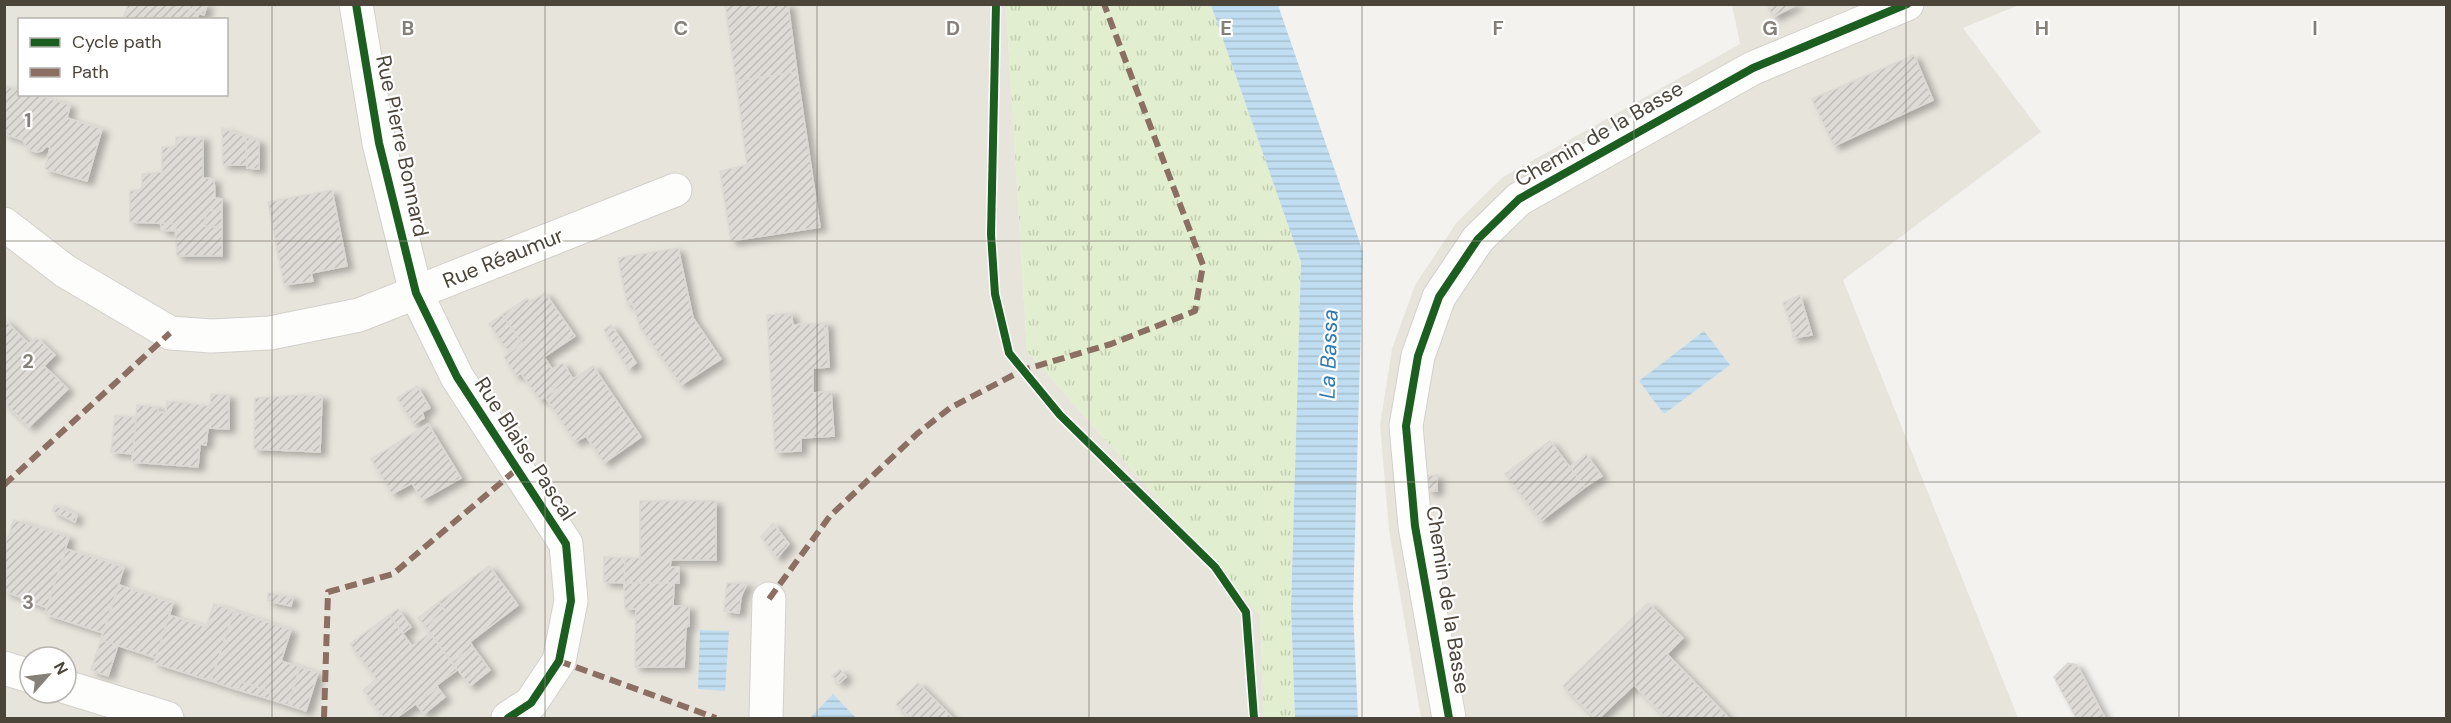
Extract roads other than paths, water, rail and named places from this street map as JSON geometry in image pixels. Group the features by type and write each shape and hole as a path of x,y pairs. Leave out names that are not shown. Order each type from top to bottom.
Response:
{"street":[{"name":"Rue Pierre Bonnard","path":"356,4 379,143 416,293"},
{"name":"Chemin de la Basse","path":"1449,718 1415,526 1407,426 1418,356 1438,297 1478,239 1519,199 1752,68 1907,4"},
{"name":"Rue Réaumur","path":"4,224 65,271 170,333 211,336 270,333 359,315 675,190"},
{"name":"Rue Blaise Pascal","path":"416,293 457,377 566,544 571,601 559,661 531,702 507,718"},
{"path":"766,718 769,599"},
{"path":"78,691 166,718"}],"water":[{"name":"La Bassa","path":"1211,5 1278,5 1363,252 1353,608 1358,718 1295,718 1291,608 1301,262"},
{"path":"1704,331 1730,365 1664,414 1639,381"},
{"path":"700,630 729,631 725,691 698,689"},
{"path":"833,694 856,718 810,718"}]}
